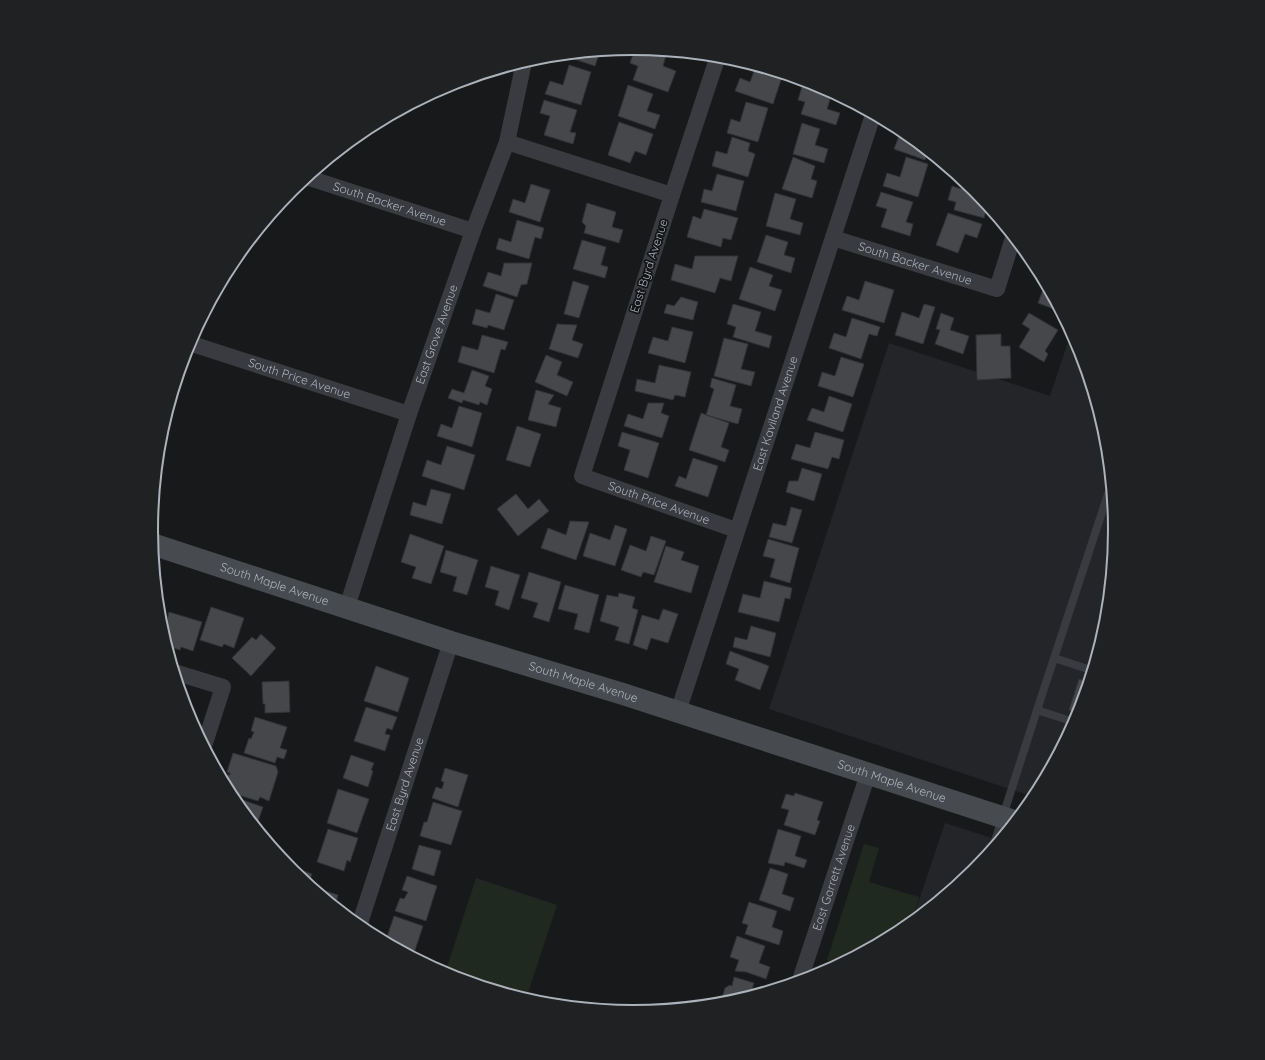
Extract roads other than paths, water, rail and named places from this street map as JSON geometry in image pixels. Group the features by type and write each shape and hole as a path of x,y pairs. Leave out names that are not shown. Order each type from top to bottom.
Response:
{"main road":[{"name":"South Maple Avenue","path":"159,546 451,642 678,712 1008,819"}],"street":[{"name":"East Byrd Avenue","path":"582,476 716,63"},
{"name":"East Grove Avenue","path":"347,607 409,414 472,231 506,142 523,68"},
{"name":"East Kaviland Avenue","path":"678,712 736,530 871,120"},
{"path":"506,142 672,195"},
{"name":"South Backer Avenue","path":"313,179 472,231"},
{"name":"South Backer Avenue","path":"833,238 997,288 1011,244"},
{"name":"South Price Avenue","path":"195,345 409,414"},
{"name":"South Price Avenue","path":"582,476 736,530"},
{"name":"East Byrd Avenue","path":"361,920 451,642"},
{"path":"180,674 223,687 206,740"},
{"name":"East Garrett Avenue","path":"802,973 868,774"}],"lane":[{"path":"1008,819 1037,710 1106,500"},
{"path":"1054,658 1086,668"},
{"path":"1037,710 1068,720"}]}
